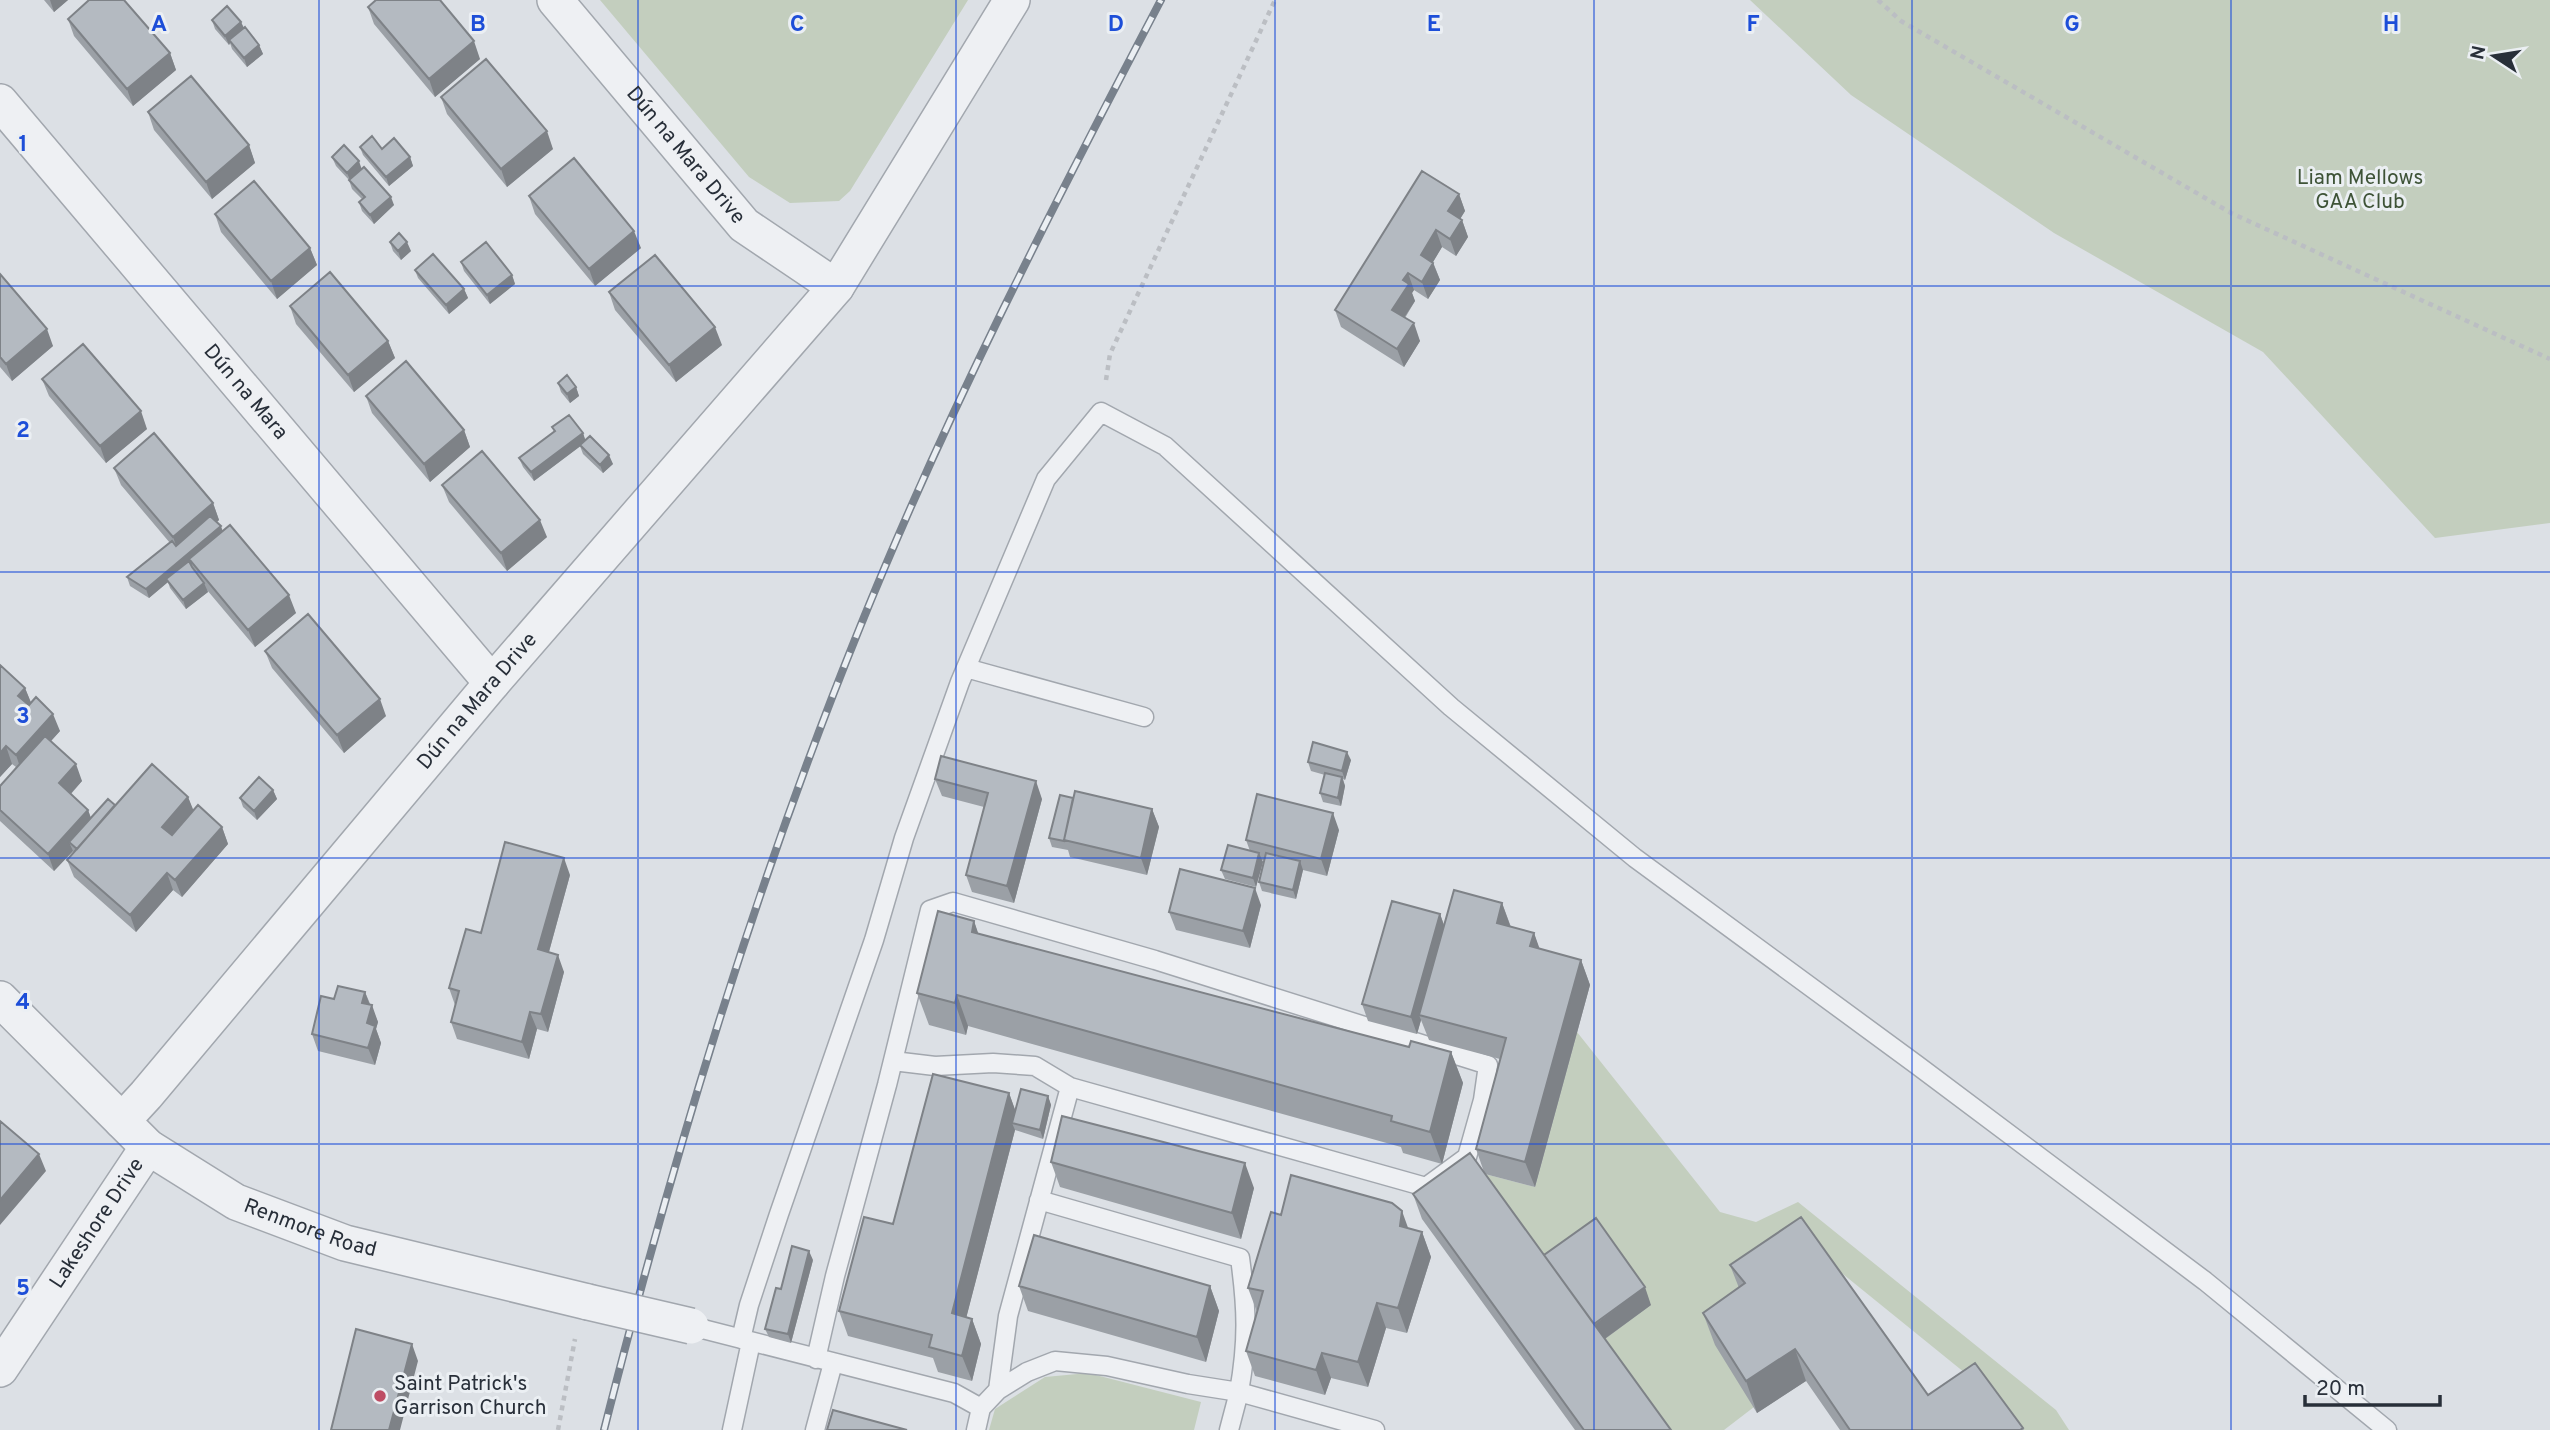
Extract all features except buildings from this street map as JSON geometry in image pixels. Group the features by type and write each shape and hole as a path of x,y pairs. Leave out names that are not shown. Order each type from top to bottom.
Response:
{"street":[{"name":"Dún na Mara Drive","path":"555,0 744,225 836,287"},
{"name":"Dún na Mara Drive","path":"122,1121 146,1096 492,683 836,287 1012,0"},
{"name":"Dún na Mara","path":"0,102 492,683"},
{"name":"Renmore Road","path":"0,999 148,1147 236,1202 345,1243 691,1326"},
{"name":"Lakeshore Drive","path":"0,1368 148,1147"}],"lane":[{"path":"732,1430 749,1305 874,940 904,838 966,668 1046,479 1101,412 1165,446 1451,707 1635,858 2194,1272 2387,1430"},
{"path":"966,668 1144,718"},
{"path":"815,1430 835,1276 893,1061 930,910 953,902 1168,964 1488,1065 1483,1101 1467,1157 1426,1187 1070,1087 1035,1066 993,1063 935,1066 893,1061"},
{"path":"998,1390 1008,1316 1070,1087"},
{"path":"1039,1200 1240,1258 1247,1310 1246,1354 1229,1430"},
{"path":"691,1326 954,1393 981,1408"},
{"path":"976,1430 981,1408 998,1390 1027,1372 1055,1361 1107,1366 1238,1392 1375,1430"}],"path":[{"path":"1101,412 1110,354 1275,0"},
{"path":"1878,0 1901,21 2231,213 2550,359"},
{"path":"558,1430 583,1301"}],"green space":[{"path":"600,0 968,0 850,191 839,201 790,203 749,177"},
{"name":"Liam Mellows GAA Club","path":"1750,0 2550,0 2550,523 2435,538 2263,352 2054,233 1851,95"},
{"path":"1577,1032 1720,1212 1756,1222 1798,1202 2056,1410 2069,1430 2012,1430 1970,1377 1812,1249 1754,1407 1724,1430 1662,1430 1599,1343 1651,1304 1549,1274 1485,1174 1535,1187"},
{"path":"1088,1373 1201,1402 1194,1430 989,1430 995,1409 1045,1377"}],"railway":[{"path":"604,1430 658,1226 718,1024 821,725 893,547 965,388 1041,232 1161,0"}],"place":[{"name":"Saint Patrick's Garrison Church","path":"380,1396"}]}
